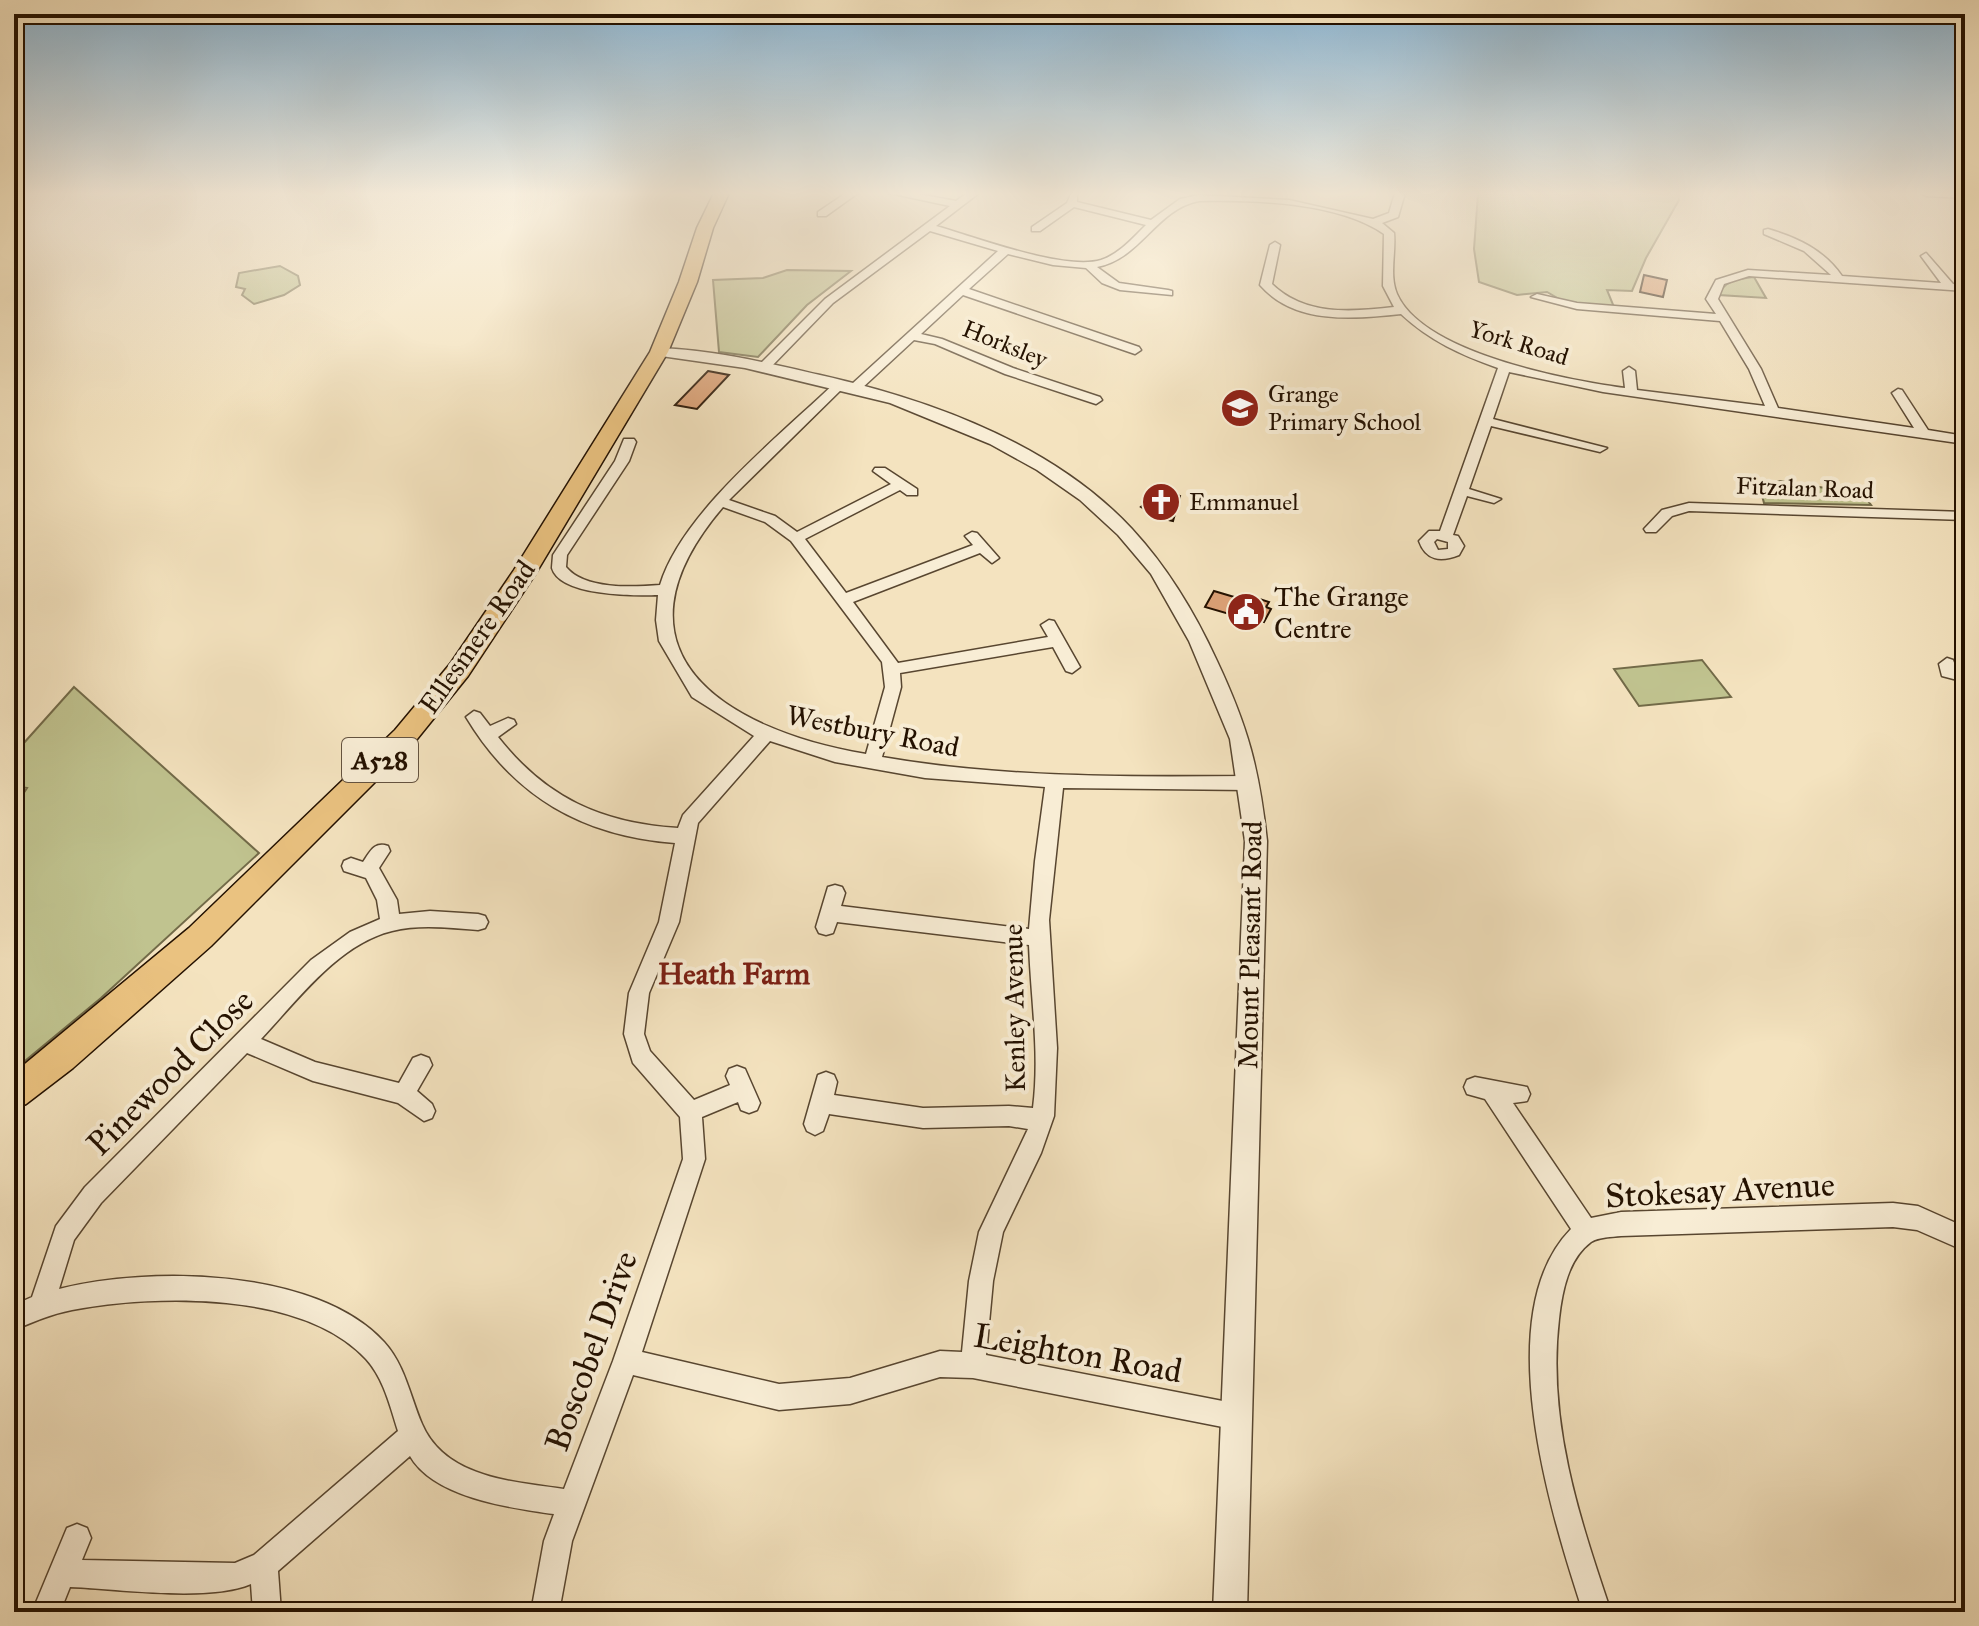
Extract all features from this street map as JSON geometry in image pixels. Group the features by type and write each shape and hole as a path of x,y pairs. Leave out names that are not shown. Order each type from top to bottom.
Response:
{"main road":[{"name":"Ellesmere Road","path":"14,1093 61,1057 200,937 404,737 459,670 494,620 659,352 692,269"}],"street":[{"path":"764,367 829,301 872,269"},
{"name":"Westbury Road","path":"984,269 913,336 850,385 720,501 685,547 663,590 663,624 677,669 716,708 764,736 819,752 989,778 1055,782 1249,783"},
{"path":"1093,269 1111,286 1168,293"},
{"path":"1270,269 1266,285 1283,299 1307,308 1347,314 1402,310"},
{"path":"1387,269 1391,294 1402,310"},
{"path":"1833,269 1838,278"},
{"path":"1936,269 1950,287"},
{"path":"1773,411 1755,369 1722,318 1713,295 1727,278 1765,273 1965,288"},
{"path":"960,290 1124,341 1135,350"},
{"path":"1547,297 1577,306 1722,318"},
{"name":"York Road","path":"1402,310 1443,340 1505,367 1563,381 1965,440"},
{"name":"Horksley","path":"913,336 938,341 1076,400 1096,400"},
{"name":"Mount Pleasant Road","path":"659,352 764,367 850,385 927,409 980,431 1065,483 1115,524 1156,569 1198,639 1230,708 1249,783 1255,854 1230,1612"},
{"path":"1446,535 1505,367"},
{"path":"1629,371 1631,391"},
{"path":"1898,393 1924,434"},
{"path":"1487,421 1600,448"},
{"path":"633,448 556,563 564,577 603,588 663,590"},
{"path":"796,538 906,488 880,471"},
{"path":"1462,491 1494,499"},
{"path":"720,501 770,519 796,538 890,661 893,687 872,762"},
{"name":"Fitzalan Road","path":"1651,529 1667,513 1689,507 1965,516"},
{"path":"845,599 982,547"},
{"path":"1049,625 1072,667"},
{"path":"893,669 1058,641"},
{"path":"1947,664 1948,672 1965,676"},
{"path":"474,717 527,780 585,817 658,836 684,836"},
{"path":"488,735 508,724"},
{"path":"743,1089 690,1112 641,1056 634,1034 639,993 669,922 689,820 764,736"},
{"name":"Kenley Avenue","path":"973,1365 980,1290 991,1233 1042,1120 1047,1087 1047,1023 1039,938 1045,850 1055,782"},
{"path":"381,851 359,867 380,883 387,900 390,922"},
{"path":"835,893 828,920 1039,938"},
{"name":"Pinewood Close","path":"42,1305 64,1234 93,1195 340,948 364,932 390,922 417,917 445,927 478,922"},
{"path":"245,1042 313,1071 404,1094 414,1099 424,1111"},
{"path":"404,1094 421,1065"},
{"path":"1519,1094 1483,1088 1586,1231"},
{"path":"821,1103 923,1118 1009,1116 1042,1120"},
{"name":"Boscobel Drive","path":"545,1612 552,1566 571,1503 626,1361 694,1159 694,1129 690,1112"},
{"name":"Stokesay Avenue","path":"1597,1612 1554,1468 1544,1374 1544,1326 1551,1288 1566,1252 1586,1231 1621,1224 1893,1215 1918,1218 1965,1239"},
{"path":"14,1318 42,1305 117,1292 252,1295 313,1310 365,1342 388,1364 413,1436 430,1459 460,1479 494,1493 571,1503"},
{"name":"Leighton Road","path":"626,1361 779,1397 850,1391 940,1364 973,1365 1238,1417"},
{"path":"62,1573 235,1577 264,1565 413,1436"},
{"path":"46,1612 77,1538"},
{"path":"264,1565 267,1612"}],"green space":[{"path":"285,269 298,276 300,285 284,295 254,304 242,295 245,289 236,287 239,273"},
{"path":"1477,269 1641,269 1632,291 1607,290 1614,307 1566,303 1547,292 1517,295 1479,282"},
{"path":"787,270 851,271 807,305 758,357 719,352 713,280 763,278"},
{"path":"1754,277 1766,298 1719,295 1728,283"},
{"path":"1781,481 1863,494 1871,505 1764,503 1759,484"},
{"path":"1702,660 1731,697 1639,706 1614,669"},
{"path":"74,687 259,853 101,998 14,1070 14,808 27,788 14,786 14,754"}],"building":[{"path":"1644,275 1667,280 1663,297 1640,292"},
{"path":"708,371 729,375 697,409 675,405"},
{"name":"Emmanuel","path":"1164,489 1180,496 1173,521 1160,518 1141,507"},
{"name":"The Grange Centre","path":"1214,591 1241,599 1244,594 1269,602 1266,607 1271,609 1264,622 1258,620 1254,628 1234,622 1233,615 1205,607"}],"place":[{"name":"Grange Primary School","path":"1240,408"},
{"name":"Emmanuel","path":"1161,502"},
{"name":"The Grange Centre","path":"1246,612"}],"district":[{"name":"Heath Farm","path":"734,974"}]}
